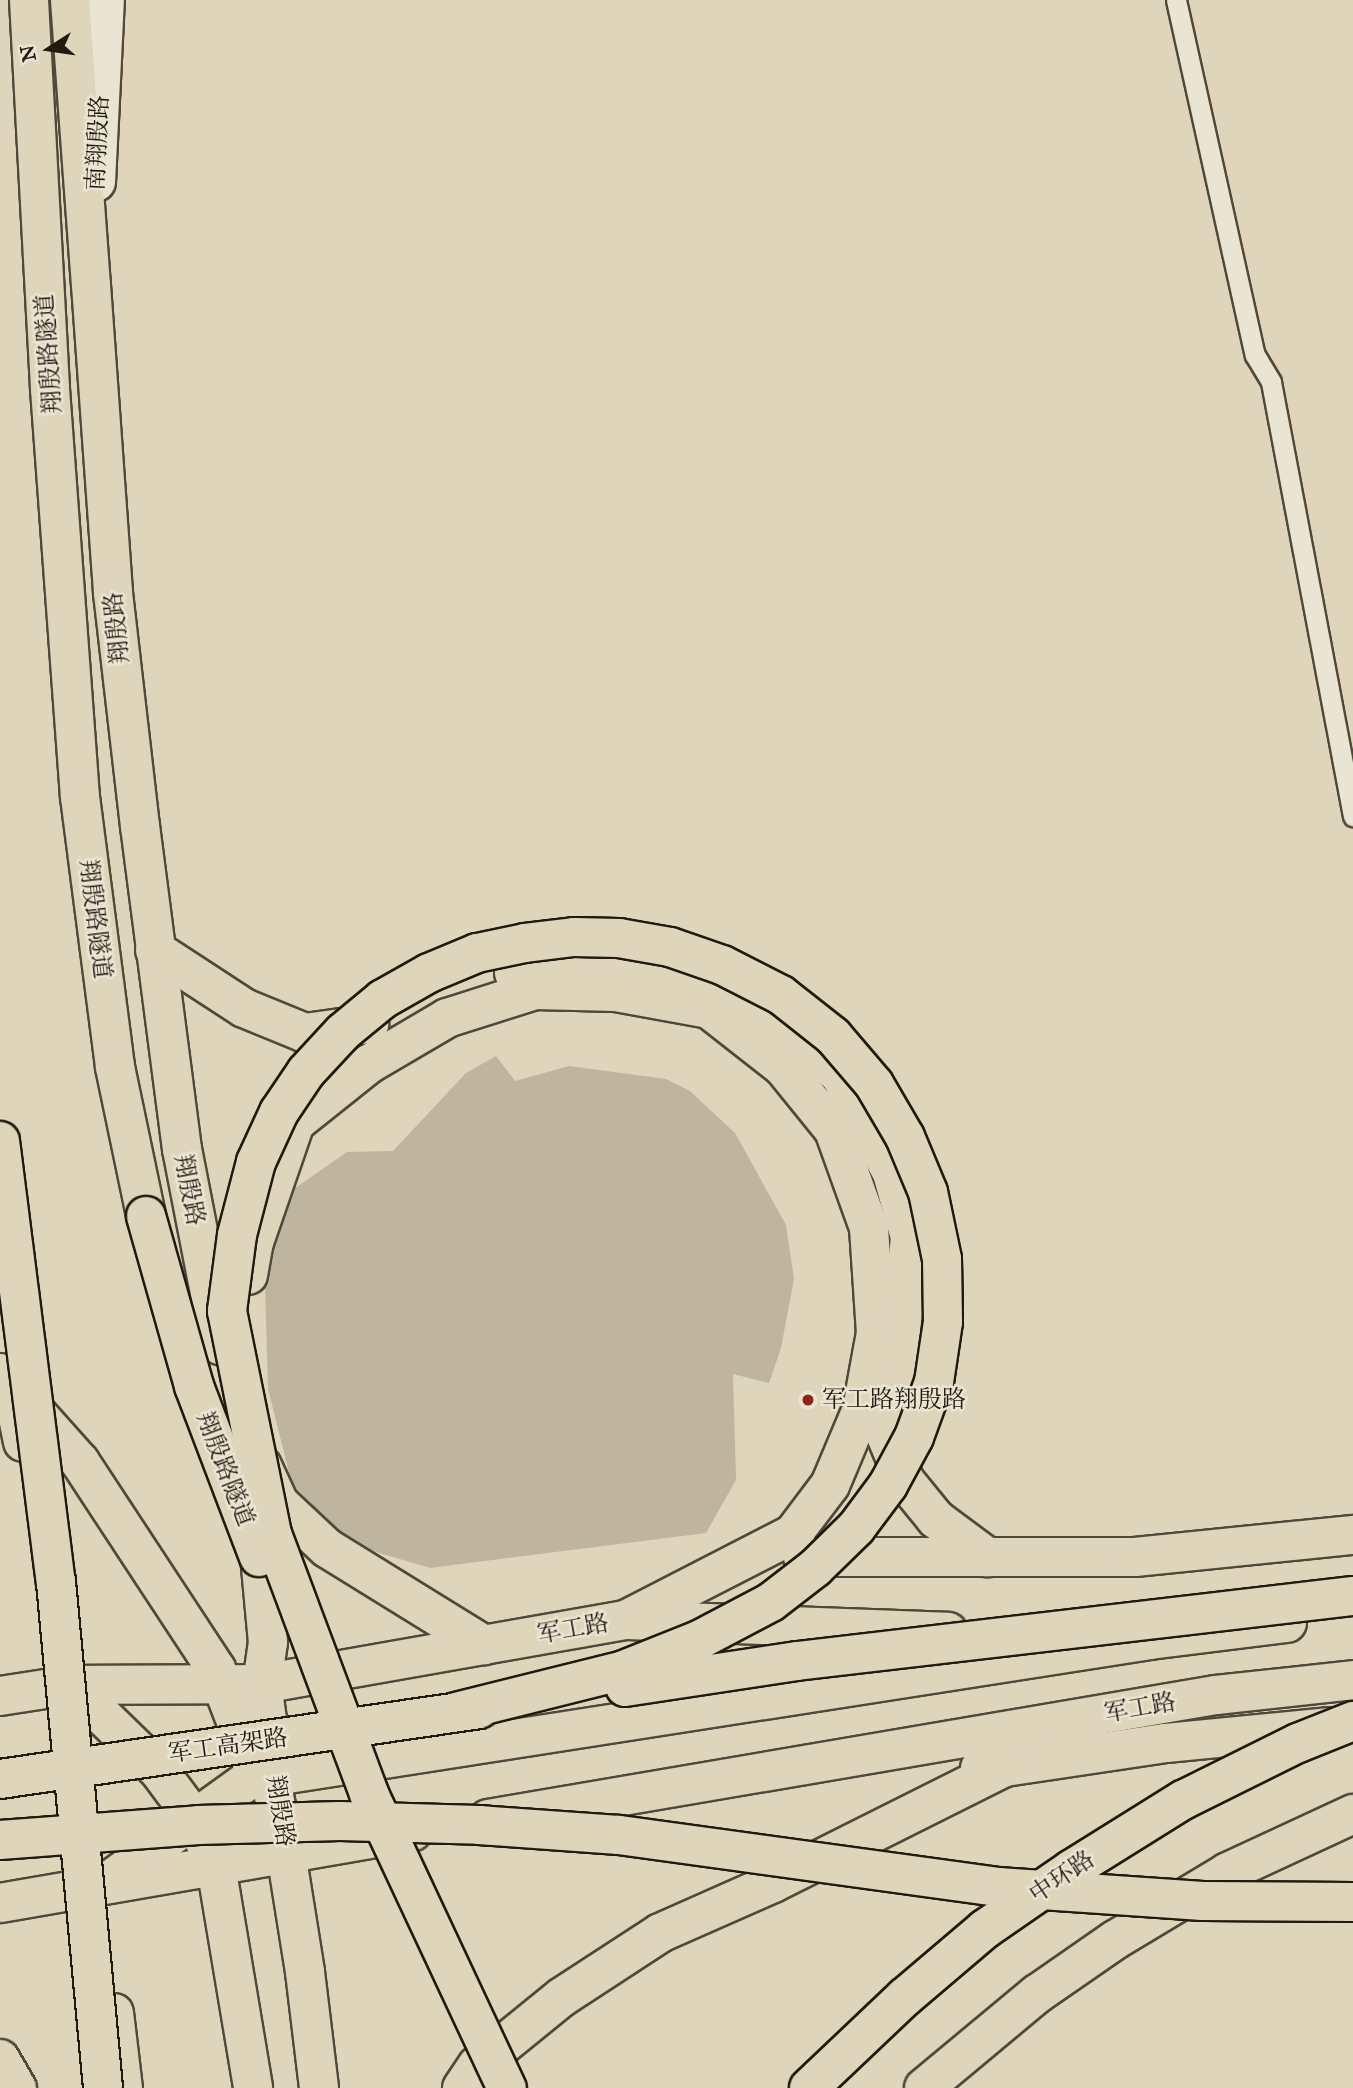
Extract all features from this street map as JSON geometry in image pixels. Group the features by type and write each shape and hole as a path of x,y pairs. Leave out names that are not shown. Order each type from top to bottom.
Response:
{"main road":[{"name":"翔殷路","path":"70,0 113,593 155,950 182,1149 260,1540 268,1642 262,1684 266,1775 286,1853 319,2088"},
{"name":"南翔殷路","path":"91,285 105,0"},
{"name":"翔殷路隧道","path":"29,14 80,797 115,1067 146,1216 194,1386 236,1502 271,1584 369,1794"},
{"path":"456,1712 624,1670 699,1640 771,1602 815,1568 856,1528 888,1485 914,1437 934,1382 943,1322 942,1259 928,1192 905,1137 874,1084 832,1036 781,995 722,965 670,947 619,938 574,937 525,943 477,953 429,973 383,999 343,1032 315,1062 279,1112 256,1162 237,1235 227,1311 243,1403 272,1534 369,1794 507,2088"},
{"path":"155,950 244,1008 305,1034 387,1022 428,1003 538,964 631,963 714,986 777,1022 840,1074 892,1173 910,1237 897,1374 884,1431 905,1482 936,1519 988,1557"},
{"path":"484,1645 327,1548 279,1503 229,1392 254,1242 295,1123 369,1063 447,1018 535,990 616,992 709,1009 783,1067 834,1130 869,1228 876,1333 862,1409 830,1485 793,1534 626,1620"},
{"path":"0,1141 56,1582 103,2088"},
{"path":"5,1378 80,1462 216,1669 221,1685 266,1775"},
{"path":"5,1378 71,1685 123,2088"},
{"path":"744,1557 1135,1557 1353,1535"},
{"path":"456,1712 797,1661 1353,1596"},
{"name":"军工路","path":"99,1888 194,1818 266,1775 1150,1640 1353,1615"},
{"name":"军工路","path":"0,1696 71,1685 262,1684 626,1620 1150,1640"},
{"name":"军工路","path":"0,1903 1216,1695 1353,1680"},
{"path":"71,1685 159,1771 194,1818 216,1866 253,2088"},
{"name":"军工高架路","path":"0,1779 456,1712"},
{"name":"军工路","path":"762,1772 1005,1768 1166,1743 1353,1723"},
{"name":"中环路","path":"809,2088 905,1997 985,1929 1072,1869 1183,1800 1298,1743 1353,1723"},
{"path":"462,2088 477,2066 562,1997 660,1933 773,1883 1005,1768"},
{"path":"924,2088 1037,1994 1115,1940 1228,1872 1353,1814"},
{"path":"0,1840 198,1825 340,1821 479,1825 619,1835 1026,1889 1189,1901 1353,1902"},
{"path":"0,2059 17,2088"}],"lane":[{"path":"1176,0 1255,355 1270,382 1353,816"}],"shaded area":[{"path":"496,1056 515,1081 569,1066 666,1079 690,1091 735,1133 786,1225 794,1279 781,1348 769,1383 733,1374 736,1480 706,1533 430,1568 349,1544 292,1484 268,1389 265,1285 285,1195 347,1152 393,1151 466,1073"}],"place":[{"name":"军工路翔殷路","path":"808,1400"}]}
